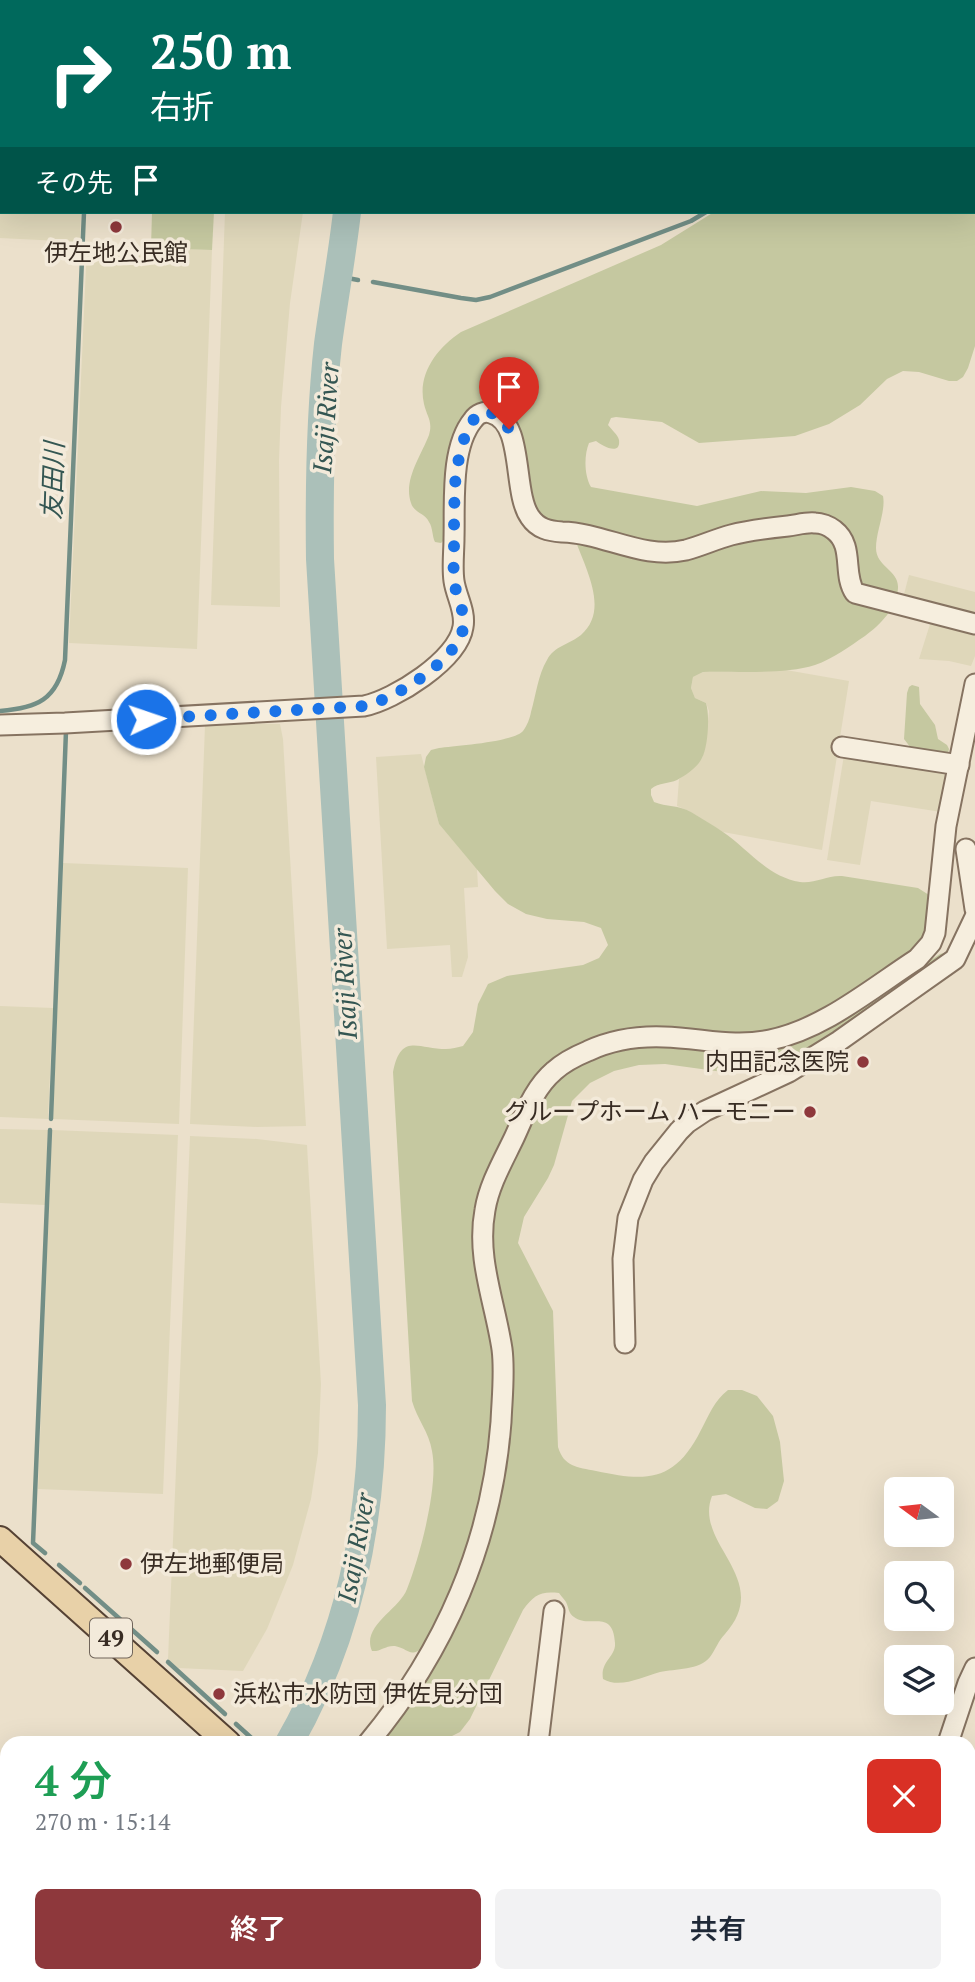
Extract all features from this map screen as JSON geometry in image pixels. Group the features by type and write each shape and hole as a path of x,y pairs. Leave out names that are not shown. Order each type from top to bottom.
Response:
{"main road":[{"name":"49","path":"0,1539 221,1736"}],"street":[{"path":"0,725 361,706 385,700 417,681 445,656 461,635 464,618 454,575 456,470 467,429 479,414 488,412 496,415 509,429 527,512 537,525 544,529 582,533 652,552 669,552 686,550 751,531 814,523 825,525 842,538 846,548 850,587 855,593 975,624"},
{"path":"373,1736 410,1689 446,1628 465,1584 484,1528 497,1458 503,1382 502,1353 485,1269 482,1228 491,1189 539,1088 555,1069 565,1062 621,1040 652,1036 725,1044 755,1043 785,1036 827,1018 917,959 931,943 936,923 943,844 975,684"},
{"path":"842,747 959,765"},
{"path":"943,844 970,851 975,909"},
{"path":"625,1343 623,1259 628,1218 643,1180 679,1131 705,1111 789,1072 839,1041 955,960 975,917"},
{"path":"539,1736 555,1611"},
{"path":"950,1736 975,1668"}],"shaded area":[{"path":"0,214 81,214 80,242 0,238"},
{"path":"225,214 303,214 290,303 281,407 280,607 211,605"},
{"path":"87,245 212,250 197,649 69,643"},
{"path":"909,575 975,592 975,615 903,598"},
{"path":"931,621 975,632 975,656 971,666 919,659"},
{"path":"786,670 849,681 822,850 723,832 677,806 679,779 697,765 705,748 709,711 706,703 695,698 691,688 693,677 703,672"},
{"path":"280,724 283,739 306,1126 190,1124 205,725"},
{"path":"421,754 439,824 477,869 478,887 464,888 468,957 462,977 452,977 450,945 387,949 376,757"},
{"path":"844,755 949,772 941,812 871,801 860,865 827,860"},
{"path":"63,863 188,868 179,1124 53,1119"},
{"path":"0,1006 53,1008 48,1119 0,1117"},
{"path":"0,1129 48,1130 45,1205 0,1203"},
{"path":"52,1130 178,1135 163,1494 38,1489"},
{"path":"190,1136 257,1139 307,1145 321,1384 318,1453 311,1499 293,1565 267,1629 243,1671 178,1668 168,1659"}],"green space":[{"path":"152,214 214,214 212,250 151,248"},
{"path":"711,214 975,214 975,346 968,368 957,381 903,371 887,379 860,405 829,424 795,436 699,443 662,422 616,417 611,418 608,425 618,438 617,448 610,448 596,441 589,443 586,453 587,477 591,487 697,506 761,491 806,493 851,487 875,491 883,496 876,548 880,560 895,577 898,588 895,602 887,615 865,636 835,656 815,665 774,671 703,672 693,677 691,688 695,698 706,703 707,708 708,731 704,753 691,770 677,780 654,787 651,789 651,795 654,802 686,810 707,822 759,862 789,879 805,882 842,876 918,888 929,895 926,933 912,952 823,1011 769,1032 573,1049 483,1187 494,1354 493,1421 484,1491 466,1559 427,1645 413,1653 395,1646 372,1651 370,1642 376,1626 407,1589 427,1520 433,1482 432,1451 412,1401 393,1072 396,1060 406,1047 446,1049 463,1046 473,1032 478,1004 488,984 507,976 583,965 599,958 608,945 601,928 584,922 526,914 508,904 439,824 424,767 426,757 431,750 497,741 523,731 547,660 558,648 581,635 589,625 594,614 594,601 593,588 575,539 535,517 519,447 477,410 447,537 441,543 435,542 430,524 412,506 409,494 411,477 430,430 424,404 423,382 437,354 461,332 661,245"},
{"path":"912,685 919,687 920,704 935,725 938,739 949,749 945,756 914,752 904,739 907,693"},
{"path":"944,953 945,956 835,1035 783,1067 723,1072 665,1064 639,1065 614,1071 590,1083 572,1101 554,1165 524,1217 518,1243 553,1311 558,1447 564,1459 577,1467 630,1477 645,1477 670,1469 691,1447 715,1404 728,1390 742,1390 757,1396 773,1416 780,1442 784,1481 778,1501 767,1509 755,1508 726,1494 712,1496 709,1513 713,1530 730,1562 741,1596 738,1614 710,1657 694,1667 660,1672 624,1682 610,1682 603,1679 603,1673 615,1648 610,1626 599,1621 574,1617 559,1593 542,1594 523,1610 470,1719 460,1732 452,1736 384,1736 436,1663 499,1494 490,1229 498,1192 540,1103 560,1075 594,1057 623,1048 667,1045 741,1052 831,1025"}],"waterway":[{"name":"友田川","path":"0,711 35,704 51,693 65,660 84,214"},
{"name":"Isaji River","path":"293,1736 310,1703 342,1622 362,1537 371,1450 372,1405 320,559 325,371 347,214"},
{"path":"373,282 476,300 691,221 703,214"},
{"path":"337,276 358,280"},
{"path":"51,1119 66,731"},
{"path":"45,1553 33,1543 50,1130"},
{"path":"59,1565 80,1583"},
{"path":"85,1588 157,1652"},
{"path":"168,1662 225,1714"},
{"path":"236,1724 249,1736"}],"place":[{"name":"伊左地公民館","path":"116,227"},
{"name":"内田記念医院","path":"863,1062"},
{"name":"グループホーム ハーモニー","path":"810,1112"},
{"name":"伊左地郵便局","path":"126,1564"},
{"name":"浜松市水防団 伊佐見分団","path":"219,1694"}],"route":[{"path":"146,719 364,706 385,700 417,681 457,642 464,626 454,582 455,485 462,442 472,420 479,414 488,412 496,415 509,429"}]}
